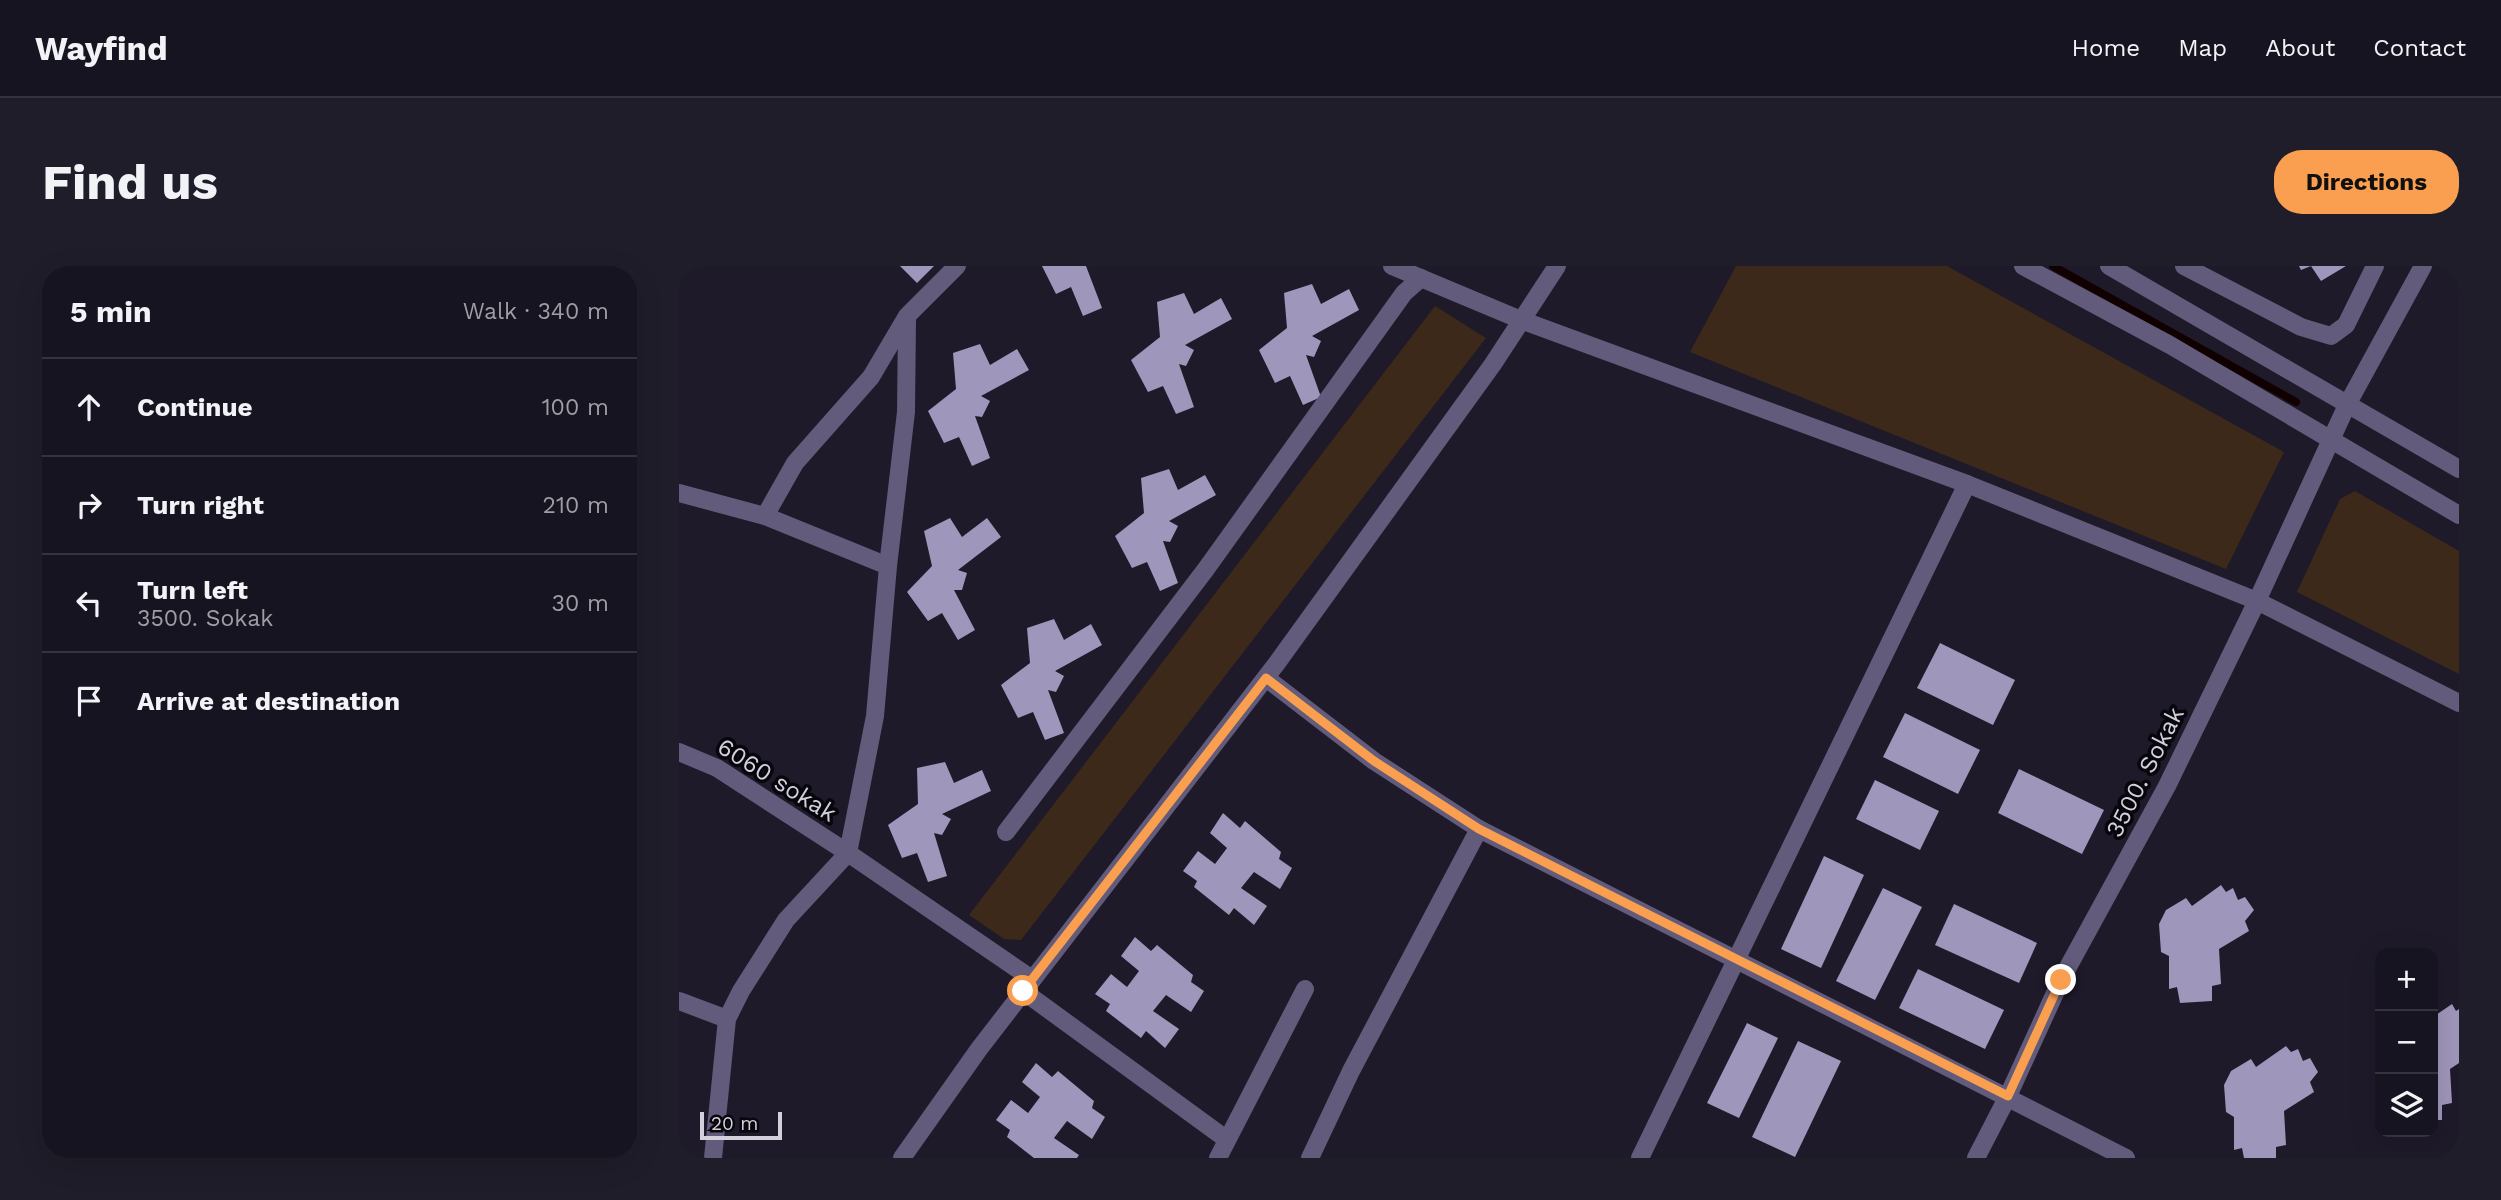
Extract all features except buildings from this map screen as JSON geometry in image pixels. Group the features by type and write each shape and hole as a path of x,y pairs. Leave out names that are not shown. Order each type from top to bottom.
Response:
{"street":[{"path":"765,516 795,463 871,377 907,316 957,266"},
{"path":"1392,266 1521,320 1967,484 2257,601 2459,703"},
{"path":"902,1158 979,1049 1266,678 1493,363 1557,266"},
{"path":"2023,266 2170,345 2459,515"},
{"path":"2109,266 2459,469"},
{"path":"2183,266 2301,327 2331,336 2346,325 2375,266"},
{"name":"3500. Sokak","path":"1976,1158 2008,1096 2061,980 2167,786 2257,601 2347,405 2423,266"},
{"path":"1006,832 1206,569 1404,293 1421,278"},
{"path":"713,1158 727,1019 741,991 786,920 848,853 876,716 888,566 906,412 907,316"},
{"path":"1640,1158 1967,484"},
{"path":"679,493 765,516 888,566"},
{"path":"1266,678 1374,761 1479,829 2126,1158"},
{"name":"6060 sokak","path":"679,752 717,768 848,853 1028,985 1226,1139"},
{"path":"1310,1158 1351,1071 1479,829"},
{"path":"1218,1158 1305,989"},
{"path":"679,1002 727,1019"}],"shaded area":[{"path":"1736,266 1947,266 2284,452 2226,569 1690,352"},
{"path":"1435,306 1486,338 1021,940 1004,939 969,915"},
{"path":"2355,491 2459,551 2459,674 2297,592 2340,499"}],"waterway":[{"path":"2053,266 2296,402"}],"route":[{"path":"1023,991 1266,678 1374,761 1479,829 2008,1096 2061,980"}]}
